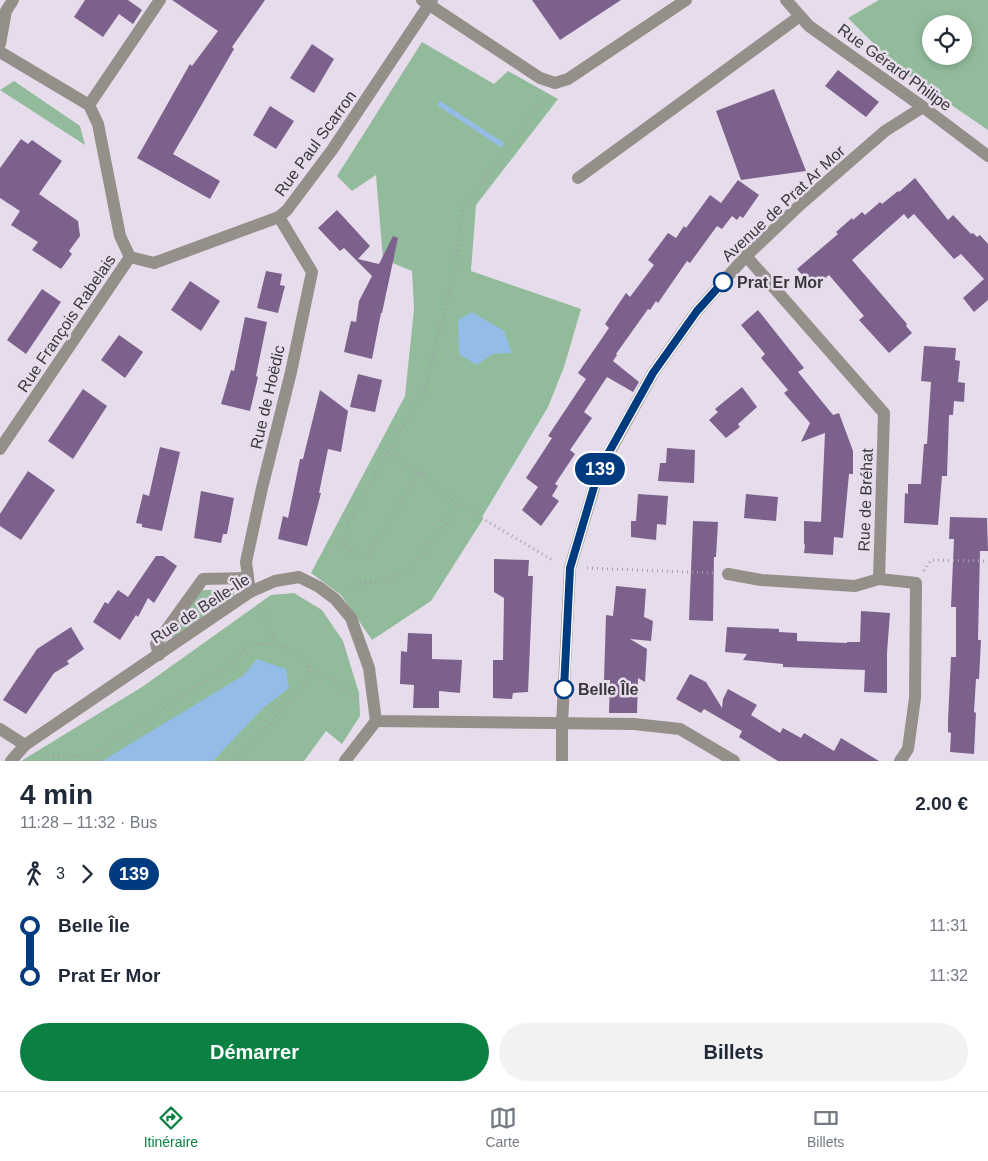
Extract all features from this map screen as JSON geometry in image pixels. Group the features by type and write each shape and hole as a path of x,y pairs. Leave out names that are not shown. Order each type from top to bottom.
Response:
{"street":[{"path":"0,44 6,11 14,0"},
{"path":"0,52 89,105 160,0"},
{"path":"428,1 540,78 555,83 568,79 686,0"},
{"name":"Rue Gérard Philipe","path":"786,0 810,26 988,156"},
{"name":"Rue Paul Scarron","path":"130,257 154,263 279,217 287,210 332,150 428,1"},
{"path":"578,178 800,16"},
{"name":"Rue François Rabelais","path":"0,449 130,257 120,236 98,124 89,105"},
{"name":"Avenue de Prat Ar Mor","path":"562,761 562,724 570,568 599,470 653,373 697,311 746,256 800,204 886,132 923,107"},
{"name":"Rue de Hoëdic","path":"250,592 246,562 291,372 312,272 279,217"},
{"name":"Rue de Bréhat","path":"746,256 884,414 879,579"},
{"path":"728,574 761,580 855,586 879,579 916,583 915,698 908,749 900,761"},
{"name":"Rue de Belle-Île","path":"11,761 25,745 250,592 275,581 300,577 319,587 335,599 351,618 369,668 376,721"},
{"path":"159,655 156,644 203,579 248,578"},
{"path":"345,761 376,721 634,724 680,729 734,761"},
{"path":"0,729 25,745"}],"path":[{"path":"418,472 368,557 344,548 348,525 389,450 424,392 456,265 463,207 555,83"},
{"path":"389,450 458,504 549,559 570,568 728,574"},
{"path":"335,599 355,583 385,581 408,570 448,522 458,504"},
{"path":"916,583 931,560 988,561"},
{"path":"250,592 276,642"},
{"path":"43,757 89,756 234,663 248,644 276,642 292,650 309,667 335,681 360,701 374,702"},
{"path":"236,761 303,687 309,667"}],"green space":[{"path":"879,0 988,0 988,130 900,70 848,18"},
{"path":"422,42 494,84 508,71 558,99 476,205 471,271 581,309 564,367 548,407 482,517 483,519 431,601 372,640 341,595 311,573 405,396 414,309 412,271 383,259 376,175 352,191 337,176"},
{"path":"14,81 80,126 85,145 0,90"},
{"path":"202,590 234,590 234,596 173,638 170,634"},
{"path":"294,593 322,610 343,641 359,693 360,716 342,744 326,731 304,761 21,761 142,687 271,595"}],"water":[{"path":"440,101 504,143 502,148 437,105"},
{"path":"472,312 504,331 512,353 492,354 477,365 459,354 458,320"},
{"path":"257,659 286,669 289,688 262,709 213,761 102,761 244,675"}],"building":[{"path":"85,0 128,0 142,10 133,24 119,14 103,37 74,17"},
{"path":"172,0 265,0 232,47 234,49 173,154 220,181 210,199 137,158 190,64 192,66 218,31"},
{"path":"532,0 621,0 560,40"},
{"path":"312,44 334,59 314,93 290,78"},
{"path":"838,70 879,102 866,117 825,86"},
{"path":"774,89 806,171 741,180 716,111"},
{"path":"270,106 294,121 276,149 253,135"},
{"path":"21,139 28,144 32,140 62,161 39,194 78,221 80,236 69,251 72,254 61,269 32,250 38,242 11,225 20,211 0,198 0,168"},
{"path":"915,178 948,220 953,215 971,234 973,233 977,237 980,235 988,244 988,300 974,312 963,298 984,279 961,254 954,259 914,214 908,219 904,214 852,260 907,324 906,326 912,333 889,353 859,320 864,316 829,275 813,288 797,269 838,234 836,232 852,218 853,220 862,212 865,215 880,202 882,204 899,192"},
{"path":"738,180 759,195 743,218 740,216 737,220 732,216 722,229 717,226 690,263 687,261 658,303 656,301 650,310 648,309 616,354 613,361 639,382 633,392 607,377 584,412 592,418 570,450 575,454 555,484 558,486 552,496 559,501 541,526 522,510 538,487 526,478 552,438 548,436 586,379 578,373 609,328 605,324 626,293 630,297 654,265 648,260 668,233 676,238 684,226 686,228 710,195 721,203"},
{"path":"337,210 370,246 358,259 379,264 393,236 398,238 372,359 344,352 351,321 356,322 359,301 372,276 344,248 340,251 318,228"},
{"path":"266,271 282,274 280,285 285,286 278,313 257,308"},
{"path":"190,281 220,301 201,331 171,310"},
{"path":"42,289 61,302 26,354 7,340"},
{"path":"758,310 804,368 798,372 833,415 839,413 853,451 853,474 849,474 843,538 834,537 833,555 804,553 804,521 821,522 825,433 801,442 810,423 784,393 788,390 761,358 765,354 741,325"},
{"path":"245,317 267,322 250,411 221,404 231,370 234,371"},
{"path":"119,335 143,352 125,378 101,360"},
{"path":"924,346 956,348 955,360 960,361 958,382 965,383 964,402 954,401 953,415 949,415 947,476 942,476 938,525 904,523 905,493 908,494 908,484 921,484 924,444 927,444 931,382 921,381"},
{"path":"358,374 382,380 375,412 350,407"},
{"path":"742,387 757,407 738,424 740,427 726,438 709,420 718,412 715,409"},
{"path":"83,389 107,406 73,459 48,441"},
{"path":"320,390 348,411 341,452 328,449 319,493 321,493 307,546 278,539 283,516 288,518 300,459 303,459"},
{"path":"160,447 180,452 162,531 142,527 142,524 136,523 143,494 149,496"},
{"path":"667,448 695,450 694,483 658,481 660,463 666,463"},
{"path":"28,471 55,490 21,540 0,526 0,514"},
{"path":"201,491 234,498 227,534 223,534 221,543 194,538"},
{"path":"638,494 668,496 666,525 657,524 656,540 631,537 631,521 636,521"},
{"path":"746,494 778,497 776,521 744,518"},
{"path":"950,517 987,518 988,551 980,551 978,640 981,640 979,679 976,679 974,754 950,752 951,733 948,732 948,720 951,657 956,657 956,607 951,607 954,539 949,539"},
{"path":"693,521 718,522 716,557 714,557 713,621 689,620"},
{"path":"156,556 163,556 177,566 154,603 148,598 138,617 136,615 120,640 93,622 105,602 108,604 118,590 128,597"},
{"path":"494,559 529,560 528,576 533,576 528,692 513,693 512,699 493,698 493,660 503,660 504,598 494,592"},
{"path":"616,586 646,589 644,617 653,621 651,641 630,639 647,649 645,682 638,678 637,713 609,713 610,680 604,680 606,615 613,616"},
{"path":"861,611 890,613 887,693 864,692 865,670 783,667 783,664 743,660 747,654 725,652 727,627 779,629 779,632 797,633 797,641 860,642"},
{"path":"71,627 84,649 67,661 69,664 54,673 26,714 3,700 37,649"},
{"path":"408,633 432,634 432,659 462,660 460,693 439,691 439,708 413,708 414,685 400,684 401,651 407,652"},
{"path":"690,674 706,682 722,708 723,699 728,689 757,705 751,715 780,733 783,728 801,738 804,733 834,751 841,738 879,761 778,761 739,737 742,731 704,709 701,713 676,699"}],"bus line":[{"name":"139","path":"564,689 570,568 599,470 653,373 697,311 723,282"}],"place":[{"name":"Prat Er Mor","path":"723,282"},
{"name":"Belle Île","path":"564,689"}]}
